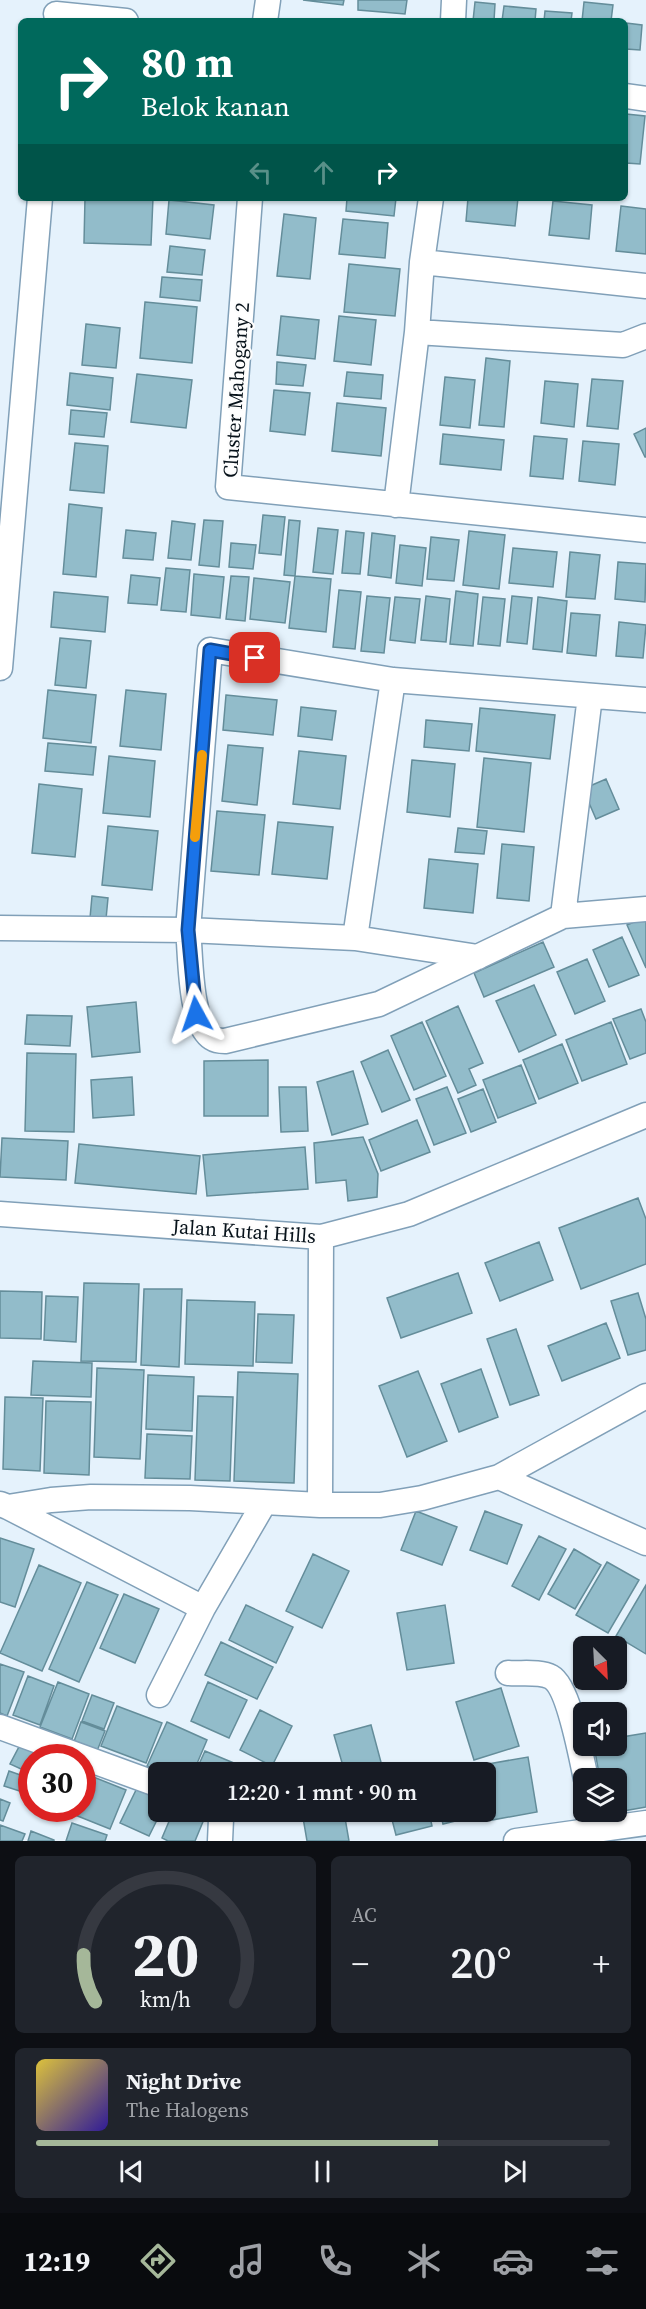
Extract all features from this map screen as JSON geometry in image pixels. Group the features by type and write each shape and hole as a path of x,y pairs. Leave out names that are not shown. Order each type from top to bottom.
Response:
{"street":[{"path":"265,18 268,0"},
{"path":"453,18 454,0"},
{"path":"56,12 103,18"},
{"path":"628,96 646,99"},
{"path":"0,668 40,201"},
{"name":"Cluster Mahogany 2","path":"250,201 228,487 646,530"},
{"path":"396,505 431,201"},
{"path":"422,262 646,286"},
{"path":"417,332 623,345 646,336"},
{"path":"646,700 393,680 210,650 188,930 196,1014 212,1038 225,1041 380,1004 563,916 646,909"},
{"path":"355,938 393,680"},
{"path":"563,916 590,696"},
{"path":"0,928 188,930 355,938 478,957"},
{"name":"Jalan Kutai Hills","path":"0,1214 321,1237 409,1214 646,1115"},
{"path":"320,1505 321,1237"},
{"path":"4,1506 91,1497 190,1498 320,1505 380,1505 422,1498 499,1477 646,1396"},
{"path":"499,1477 646,1543"},
{"path":"159,1695 203,1608 264,1503"},
{"path":"4,1506 203,1608"},
{"path":"508,1673 550,1676 558,1683 565,1695 583,1768"},
{"path":"0,1727 148,1781"},
{"path":"220,1822 220,1841"},
{"path":"516,1841 598,1827 646,1823"}],"building":[{"path":"303,0 344,0 343,5"},
{"path":"358,0 407,0 405,14 358,10"},
{"path":"475,2 495,4 494,18 473,18"},
{"path":"584,2 613,5 611,18 582,18"},
{"path":"504,6 536,9 535,18 502,18"},
{"path":"545,11 572,13 571,18 544,18"},
{"path":"628,23 642,25 640,50 628,49"},
{"path":"628,114 645,116 640,164 628,163"},
{"path":"85,201 153,201 151,245 84,243"},
{"path":"169,201 214,205 210,239 166,234"},
{"path":"347,201 396,201 394,216 346,211"},
{"path":"468,201 518,201 515,226 466,221"},
{"path":"553,201 592,205 589,239 549,235"},
{"path":"621,206 646,209 646,254 616,251"},
{"path":"284,214 316,218 310,279 277,276"},
{"path":"343,219 388,223 385,258 339,254"},
{"path":"170,246 205,250 202,275 167,272"},
{"path":"349,264 400,269 395,316 344,312"},
{"path":"162,277 202,280 200,301 160,297"},
{"path":"145,302 197,307 192,363 140,358"},
{"path":"281,316 319,320 315,359 277,355"},
{"path":"339,316 376,320 371,365 334,361"},
{"path":"86,324 120,328 116,368 82,365"},
{"path":"486,358 510,361 504,427 479,425"},
{"path":"277,362 306,365 303,386 276,384"},
{"path":"347,372 383,375 381,399 344,396"},
{"path":"70,373 113,378 110,410 67,405"},
{"path":"137,374 192,380 186,428 131,422"},
{"path":"445,377 475,380 470,428 440,425"},
{"path":"592,379 623,381 618,429 587,426"},
{"path":"545,381 578,384 574,427 541,423"},
{"path":"274,390 310,393 305,435 270,431"},
{"path":"337,403 386,408 381,456 332,451"},
{"path":"71,410 107,413 104,437 69,434"},
{"path":"646,428 646,457 645,457 634,434"},
{"path":"443,434 504,440 501,470 440,464"},
{"path":"534,436 567,439 563,479 530,476"},
{"path":"583,441 619,444 615,485 579,481"},
{"path":"75,443 108,446 104,493 70,490"},
{"path":"69,504 102,508 96,577 63,574"},
{"path":"263,515 285,517 281,555 259,553"},
{"path":"204,520 223,521 219,567 199,565"},
{"path":"289,520 300,521 295,576 284,575"},
{"path":"172,521 195,524 191,560 168,558"},
{"path":"318,528 338,530 333,574 313,572"},
{"path":"126,530 156,533 153,560 123,558"},
{"path":"346,531 364,533 360,574 342,573"},
{"path":"469,531 505,535 499,589 463,585"},
{"path":"372,533 395,536 391,578 368,575"},
{"path":"431,537 459,540 454,581 427,579"},
{"path":"231,543 256,545 253,569 229,567"},
{"path":"400,545 426,548 422,586 396,583"},
{"path":"513,548 557,552 553,587 509,583"},
{"path":"570,552 600,555 595,599 566,597"},
{"path":"618,562 646,564 645,602 615,599"},
{"path":"166,568 190,570 186,612 161,610"},
{"path":"194,574 224,577 220,618 191,615"},
{"path":"131,575 160,578 157,605 128,603"},
{"path":"231,576 249,577 245,621 226,619"},
{"path":"295,576 331,579 326,632 289,628"},
{"path":"254,578 290,582 285,623 250,619"},
{"path":"339,590 361,592 355,649 333,647"},
{"path":"456,591 478,594 473,646 450,644"},
{"path":"54,592 108,597 105,632 51,627"},
{"path":"367,596 390,598 384,653 361,651"},
{"path":"426,596 450,599 446,642 421,640"},
{"path":"512,596 532,598 527,644 507,642"},
{"path":"395,597 420,599 415,643 390,640"},
{"path":"483,597 505,599 500,646 478,644"},
{"path":"538,597 567,601 562,652 533,649"},
{"path":"571,613 600,615 596,656 567,653"},
{"path":"619,622 646,625 643,658 616,656"},
{"path":"60,638 91,641 86,688 55,685"},
{"path":"48,690 96,695 91,743 43,738"},
{"path":"126,690 166,694 161,750 120,746"},
{"path":"226,695 277,700 273,735 223,730"},
{"path":"301,707 336,711 332,740 298,736"},
{"path":"480,708 555,715 550,759 476,751"},
{"path":"426,720 472,724 469,751 424,747"},
{"path":"48,743 96,747 93,775 45,771"},
{"path":"228,745 263,748 257,805 222,801"},
{"path":"299,751 346,756 340,809 293,804"},
{"path":"109,756 155,761 150,817 103,813"},
{"path":"484,758 531,763 524,832 477,827"},
{"path":"412,760 455,764 450,817 407,812"},
{"path":"606,779 619,809 596,819 583,789"},
{"path":"39,784 82,789 75,857 32,853"},
{"path":"217,811 265,815 259,875 211,871"},
{"path":"278,822 333,827 327,879 272,874"},
{"path":"108,826 158,831 152,890 102,885"},
{"path":"458,828 487,831 484,854 455,852"},
{"path":"502,844 534,847 529,901 497,898"},
{"path":"429,859 478,864 473,913 424,908"},
{"path":"92,896 108,898 106,919 90,918"},
{"path":"646,917 646,968 627,925"},
{"path":"622,937 639,975 609,987 593,950"},
{"path":"543,942 554,967 484,997 474,973"},
{"path":"587,959 605,1001 575,1014 557,972"},
{"path":"534,985 556,1035 519,1052 496,1001"},
{"path":"136,1002 140,1052 92,1057 87,1007"},
{"path":"458,1006 483,1063 469,1069 476,1085 458,1093 426,1021"},
{"path":"641,1009 646,1022 646,1053 630,1059 613,1019"},
{"path":"27,1015 72,1016 70,1046 25,1044"},
{"path":"422,1022 446,1076 414,1090 391,1036"},
{"path":"611,1022 627,1064 582,1081 566,1040"},
{"path":"562,1044 578,1083 539,1099 523,1060"},
{"path":"388,1050 410,1100 382,1112 361,1062"},
{"path":"27,1053 76,1054 74,1132 25,1131"},
{"path":"268,1060 268,1116 204,1116 204,1061"},
{"path":"521,1065 536,1103 498,1118 483,1080"},
{"path":"353,1071 368,1124 332,1135 317,1082"},
{"path":"132,1077 134,1115 93,1118 91,1080"},
{"path":"279,1087 306,1087 308,1131 281,1132"},
{"path":"447,1087 466,1133 434,1145 416,1099"},
{"path":"483,1089 496,1122 471,1132 458,1099"},
{"path":"417,1120 430,1152 381,1171 369,1140"},
{"path":"363,1137 378,1174 377,1197 348,1201 346,1180 316,1183 314,1143"},
{"path":"2,1138 68,1141 66,1180 0,1177"},
{"path":"79,1144 200,1156 196,1194 75,1183"},
{"path":"305,1147 308,1189 207,1196 203,1155"},
{"path":"638,1198 646,1219 646,1264 581,1289 559,1228"},
{"path":"539,1242 553,1280 500,1301 485,1263"},
{"path":"458,1273 472,1313 401,1338 387,1298"},
{"path":"84,1283 139,1284 136,1362 81,1361"},
{"path":"144,1289 182,1289 179,1367 141,1365"},
{"path":"0,1291 42,1292 41,1339 0,1338"},
{"path":"638,1293 646,1319 646,1350 628,1355 611,1301"},
{"path":"46,1296 78,1297 76,1342 44,1340"},
{"path":"187,1300 255,1302 253,1366 185,1364"},
{"path":"258,1314 294,1315 292,1363 256,1362"},
{"path":"606,1323 620,1358 562,1381 548,1346"},
{"path":"516,1329 539,1395 510,1405 487,1339"},
{"path":"33,1361 92,1363 91,1397 31,1395"},
{"path":"97,1368 144,1370 140,1459 94,1457"},
{"path":"481,1369 498,1417 459,1432 441,1384"},
{"path":"418,1371 447,1441 407,1457 379,1386"},
{"path":"238,1372 298,1374 294,1483 234,1481"},
{"path":"148,1375 194,1377 192,1431 146,1429"},
{"path":"198,1396 233,1397 230,1481 195,1480"},
{"path":"5,1397 43,1398 40,1471 3,1469"},
{"path":"46,1401 91,1402 89,1475 44,1473"},
{"path":"147,1434 192,1436 190,1479 145,1478"},
{"path":"416,1511 457,1527 442,1565 401,1550"},
{"path":"485,1511 522,1525 507,1564 470,1550"},
{"path":"539,1536 566,1549 539,1600 512,1586"},
{"path":"0,1538 34,1549 15,1607 0,1602"},
{"path":"574,1549 601,1565 575,1609 548,1594"},
{"path":"313,1554 349,1571 322,1628 286,1611"},
{"path":"607,1562 639,1580 608,1633 576,1615"},
{"path":"39,1565 81,1583 42,1671 0,1653"},
{"path":"87,1582 118,1595 79,1682 49,1669"},
{"path":"646,1585 646,1654 627,1643 627,1636 616,1636"},
{"path":"124,1594 159,1609 135,1663 100,1648"},
{"path":"246,1605 293,1627 276,1663 229,1640"},
{"path":"445,1605 454,1663 407,1670 397,1613"},
{"path":"221,1642 273,1667 257,1699 205,1675"},
{"path":"0,1664 24,1672 7,1716 0,1713"},
{"path":"28,1676 54,1686 40,1725 13,1715"},
{"path":"58,1682 89,1694 72,1739 40,1727"},
{"path":"208,1682 247,1700 229,1738 191,1721"},
{"path":"501,1688 519,1746 474,1760 456,1702"},
{"path":"92,1695 114,1703 104,1729 82,1721"},
{"path":"117,1706 162,1723 146,1763 101,1746"},
{"path":"260,1710 292,1726 274,1762 264,1762 240,1750"},
{"path":"81,1722 105,1731 96,1754 96,1744 73,1744"},
{"path":"167,1722 207,1740 198,1762 149,1762"},
{"path":"371,1725 381,1762 342,1762 334,1735"},
{"path":"646,1733 646,1807 627,1810 627,1768 598,1768 596,1756 627,1756 627,1736"},
{"path":"18,1749 18,1768 10,1764"},
{"path":"205,1751 231,1762 200,1762"},
{"path":"528,1757 537,1812 496,1819 496,1763"},
{"path":"9,1771 18,1774 18,1790 4,1786"},
{"path":"96,1778 126,1790 110,1829 92,1822 96,1822"},
{"path":"137,1788 148,1794 148,1822 156,1822 149,1836 120,1823"},
{"path":"0,1799 10,1803 3,1821 0,1820"},
{"path":"169,1822 203,1822 195,1841 168,1841 162,1838"},
{"path":"304,1822 346,1822 349,1841 307,1841"},
{"path":"393,1822 431,1822 432,1826 396,1835"},
{"path":"72,1823 107,1835 105,1841 66,1841"},
{"path":"0,1825 25,1834 22,1841 0,1841"},
{"path":"31,1831 54,1840 54,1841 28,1841"}],"slow traffic":[{"path":"195,837 202,755"}],"route":[{"path":"196,1014 188,930 210,650 255,658"}]}
